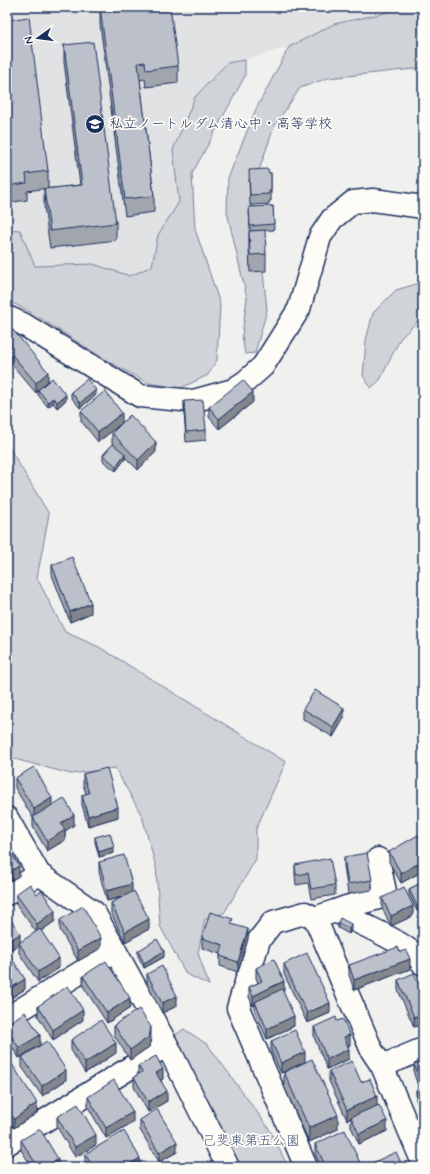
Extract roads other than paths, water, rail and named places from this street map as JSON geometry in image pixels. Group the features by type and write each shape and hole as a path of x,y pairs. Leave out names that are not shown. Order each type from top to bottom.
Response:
{"street":[{"path":"7,316 23,324 140,396 193,401 233,390 245,382 263,366 299,309 320,237 332,219 353,202 373,200 423,207"},
{"path":"7,818 39,874 94,912 167,1045 228,1167"},
{"path":"325,915 346,907 386,896 378,859"},
{"path":"7,894 39,874"},
{"path":"306,1167 238,1008 259,940 273,922 305,913 325,915 394,940 420,958 423,964"},
{"path":"325,915 372,1051 382,1066 423,1163"},
{"path":"7,1018 115,951"},
{"path":"7,1144 167,1045"},
{"path":"382,1066 423,1049"}],"place":[{"name":"私立ノートルダム清心中・高等学校","path":"95,124"}],"park label":[{"name":"己斐東第五公園","path":"251,1141"}]}
